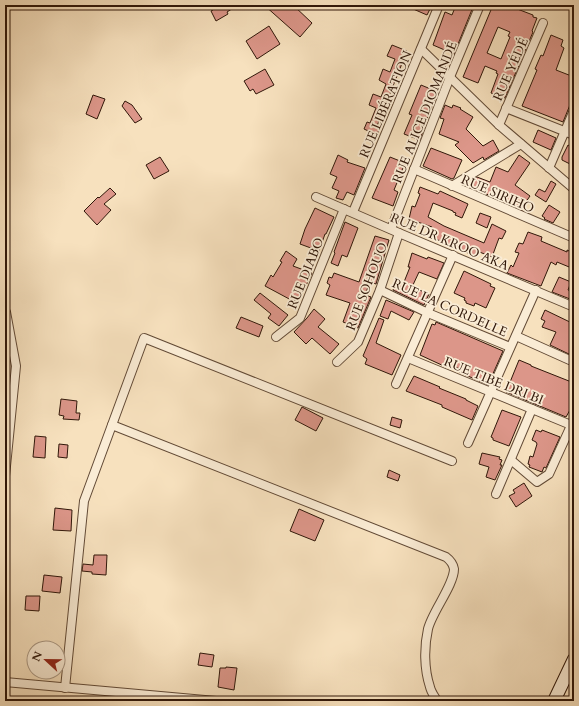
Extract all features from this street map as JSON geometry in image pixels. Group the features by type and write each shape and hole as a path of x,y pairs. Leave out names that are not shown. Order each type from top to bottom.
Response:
{"street":[{"name":"RUE LIBÉRATION","path":"353,212 439,5"},
{"name":"RUE ALICE DIOMANDÉ","path":"391,229 450,77 480,5"},
{"name":"RUE YÉDÉ","path":"499,125 543,23"},
{"path":"421,49 499,125 574,189"},
{"path":"506,108 574,135"},
{"path":"548,168 574,110"},
{"path":"452,186 521,144"},
{"name":"RUE SIRIHO","path":"414,169 574,238"},
{"name":"RUE DR KROO AKA","path":"316,197 574,307"},
{"name":"RUE DIABO","path":"276,338 300,318 344,209"},
{"name":"RUE SOHOUO","path":"337,362 358,342 380,290 399,233"},
{"path":"396,384 454,255"},
{"name":"RUE LA CORDELLE","path":"380,290 428,313 510,347"},
{"path":"468,443 536,290"},
{"path":"5,311 16,366 5,476"},
{"path":"516,336 574,362"},
{"path":"66,688 84,501 144,338 452,461"},
{"name":"RUE TIBE DRI BI","path":"408,358 532,409 573,422"},
{"path":"496,494 532,409"},
{"path":"511,460 537,482 549,474 573,422"},
{"path":"112,425 438,554 451,561 454,569 451,580 428,628 426,643 426,662 430,688 437,701"},
{"path":"554,701 574,659"},
{"path":"5,682 216,701"}],"building":[{"path":"210,5 238,5 227,12 228,14 216,21"},
{"path":"264,5 293,5 312,23 300,37"},
{"path":"404,5 432,5 427,15"},
{"path":"456,5 469,5 473,7 454,54 433,45 445,12 452,15"},
{"path":"493,5 513,5 512,7 537,18 532,31 533,32 505,98 491,93 498,74 496,73 497,71 485,66 478,83 463,77","holes":["498,27 510,32 508,36 510,37 501,59 487,53"]},
{"path":"269,26 280,44 257,59 246,41"},
{"path":"551,35 563,40 561,46 564,48 556,70 574,77 574,95 563,122 522,106 537,70 535,69 541,55 543,56"},
{"path":"392,45 407,51 377,126 380,127 377,135 364,129 367,122 370,123 376,108 369,105 373,94 381,97 386,84 379,80 383,69 390,72 395,59 387,56"},
{"path":"265,69 274,85 256,94 253,89 250,91 244,81"},
{"path":"421,85 438,92 423,128 420,140 404,134 412,115 409,114"},
{"path":"93,95 105,99 97,119 86,114"},
{"path":"125,101 132,105 142,119 135,123 122,106"},
{"path":"445,105 452,108 453,105 461,108 460,109 473,117 466,129 483,146 493,140 499,151 484,160 483,157 473,163 455,145 459,142 439,134 444,119 440,118"},
{"path":"538,130 556,138 551,150 533,142"},
{"path":"568,145 574,148 574,166 562,160"},
{"path":"431,148 462,160 454,178 452,179 423,166"},
{"path":"338,155 348,160 347,162 365,168 354,195 347,192 343,200 336,198 339,191 332,188 337,177 330,174"},
{"path":"519,155 530,163 515,185 530,196 521,209 509,204 499,197 498,199 470,187 473,179 477,177 490,182 496,167 508,172"},
{"path":"160,157 169,171 154,179 146,165"},
{"path":"390,157 405,163 394,190 398,192 393,206 372,198"},
{"path":"551,181 556,184 546,202 535,195 539,189 545,192"},
{"path":"420,187 438,194 440,191 468,204 462,218 455,215 456,213 453,211 433,203 428,217 444,226 484,243 492,224 506,231 502,239 499,238 492,257 477,251 475,256 446,244 428,235 432,227 409,219 412,206 415,207 420,194 418,193"},
{"path":"110,188 116,194 104,204 111,210 97,225 84,211 98,197 99,198"},
{"path":"549,205 560,212 553,223 544,219 545,218 542,216"},
{"path":"315,208 334,217 325,234 319,251 300,244"},
{"path":"480,213 491,217 487,228 476,223"},
{"path":"345,222 358,228 347,257 342,255 338,266 331,263"},
{"path":"528,232 542,237 541,241 567,252 567,250 574,253 574,269 557,262 556,265 551,262 541,286 507,273 511,265 513,267 519,253 515,252 519,243 523,244"},
{"path":"375,236 389,240 376,284 370,282 365,295 371,297 358,328 343,322 350,303 326,295 330,285 327,283 329,277 332,278 334,273 359,282"},
{"path":"286,251 297,259 293,266 312,273 300,298 293,301 265,286 271,275 273,277 282,262 280,261"},
{"path":"412,253 427,259 428,257 444,263 437,279 419,272 412,287 429,294 424,305 393,290 397,280 404,282 410,267 408,267"},
{"path":"464,271 491,284 490,286 495,288 486,308 475,303 474,306 466,303 464,300 465,298 454,293"},
{"path":"559,277 571,282 568,290 573,292 570,299 552,292"},
{"path":"260,293 288,315 279,326 268,318 271,314 254,300"},
{"path":"386,300 414,312 409,320 391,311 388,319 380,316"},
{"path":"314,309 325,319 318,327 339,344 330,354 312,338 306,344 294,332"},
{"path":"545,310 574,324 574,348 571,355 550,345 556,332 542,327 545,321 541,319"},
{"path":"241,317 263,326 259,337 236,328"},
{"path":"379,318 384,320 376,343 401,355 392,375 365,364 367,359 363,356"},
{"path":"436,322 503,351 488,385 459,372 460,369 447,364 446,367 420,355 432,324 435,325"},
{"path":"519,360 574,383 574,403 566,417 506,392"},
{"path":"414,376 466,399 478,406 472,420 442,407 442,405 406,391"},
{"path":"61,399 77,401 76,413 80,413 79,420 63,419 64,416 59,415"},
{"path":"302,407 323,418 316,431 295,420"},
{"path":"502,410 521,417 509,446 493,440 491,437"},
{"path":"392,417 402,420 400,428 390,425"},
{"path":"536,430 541,432 542,430 560,437 546,468 544,467 542,472 529,467 530,465 528,464 530,456 533,457 537,444 532,440"},
{"path":"35,436 46,437 45,458 33,457"},
{"path":"59,444 68,445 67,458 58,457"},
{"path":"482,453 500,457 499,459 502,460 500,465 502,465 495,480 486,477 489,467 479,464"},
{"path":"389,470 400,475 398,481 387,477"},
{"path":"524,483 532,496 516,507 509,496 515,493 513,490"},
{"path":"55,508 72,510 71,531 53,530"},
{"path":"299,509 324,520 315,541 290,531"},
{"path":"94,555 107,555 106,575 92,574 92,572 82,571 83,564 93,565"},
{"path":"44,575 62,577 60,593 42,591"},
{"path":"26,596 40,596 39,611 25,610"},
{"path":"200,653 214,655 212,667 198,665"},
{"path":"220,668 237,668 234,690 218,687"}]}
